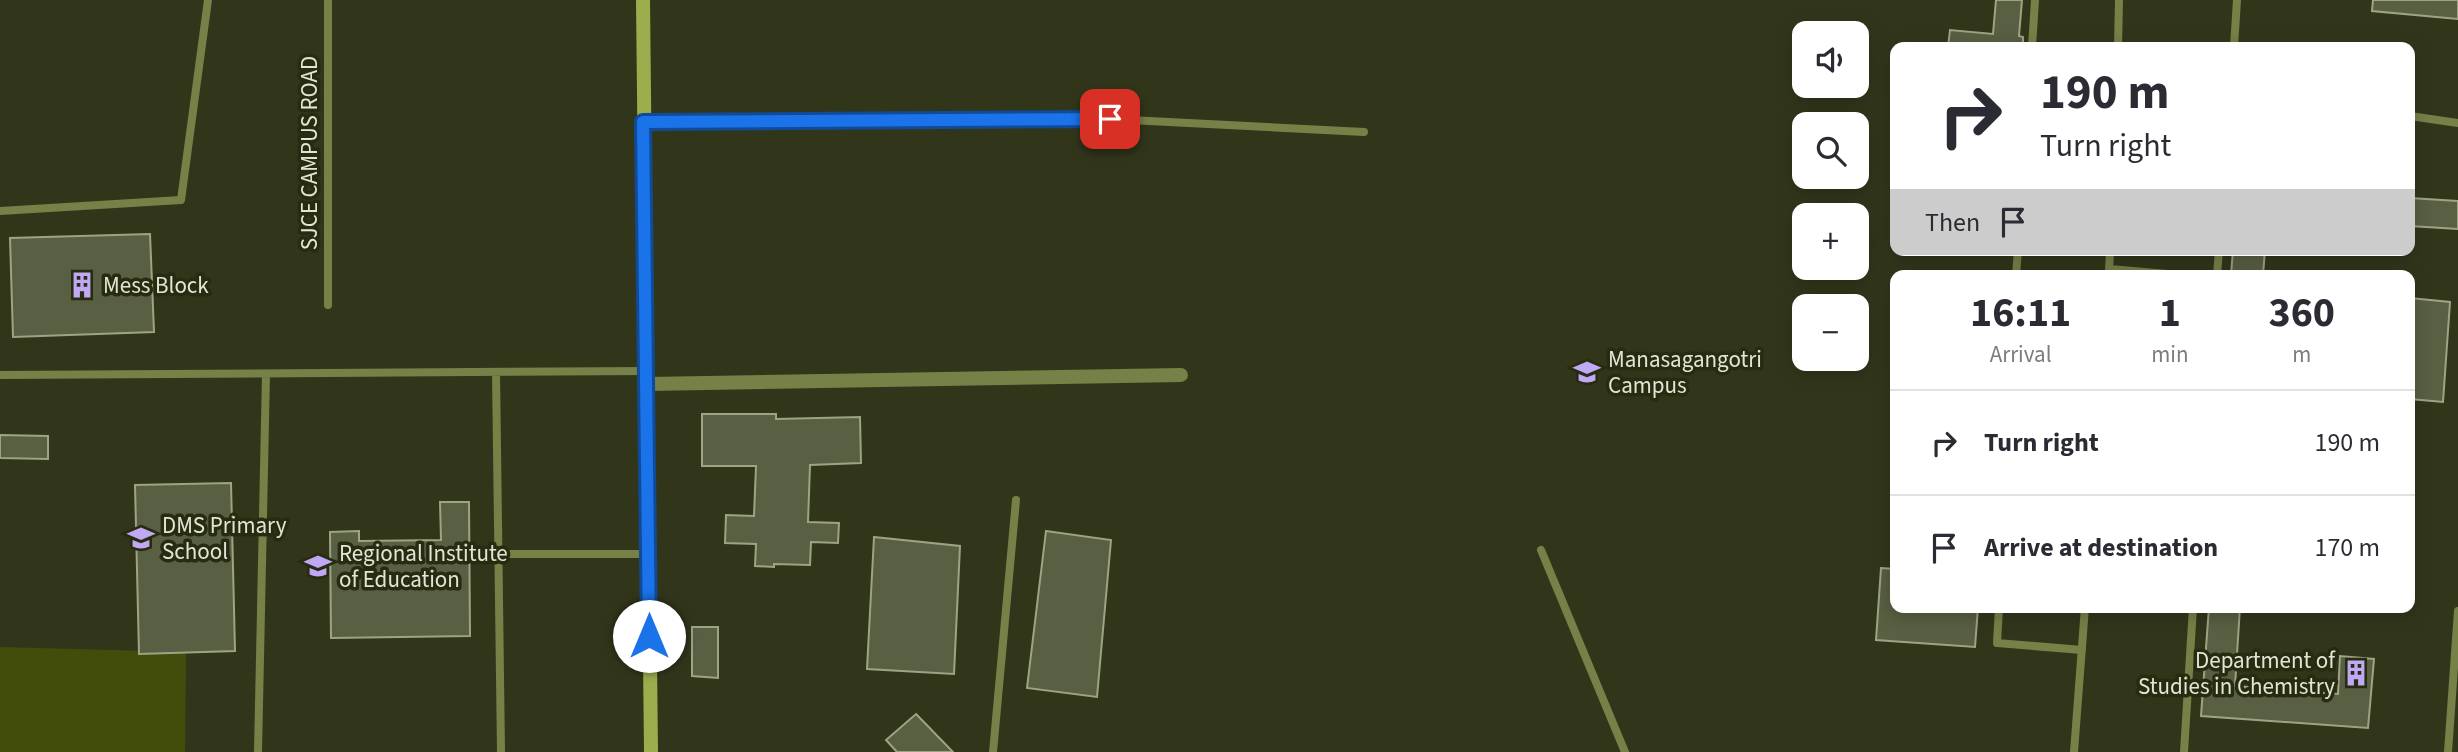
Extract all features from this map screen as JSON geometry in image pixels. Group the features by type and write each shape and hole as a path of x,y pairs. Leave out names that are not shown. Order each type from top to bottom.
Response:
{"street":[{"path":"643,0 652,752"},
{"path":"648,377 1181,375"}],"lane":[{"path":"0,211 181,200 208,0"},
{"name":"SJCE CAMPUS ROAD","path":"328,0 328,305"},
{"path":"2032,42 2035,0"},
{"path":"2118,42 2119,0"},
{"path":"2234,42 2237,0"},
{"path":"2415,117 2458,123"},
{"path":"643,122 1110,119 1364,132"},
{"path":"0,375 496,372 648,377"},
{"path":"496,372 501,752"},
{"path":"258,752 266,374"},
{"path":"993,752 1016,500"},
{"path":"1541,550 1625,752"},
{"path":"498,554 649,554"},
{"path":"2448,752 2458,611"},
{"path":"1999,613 1997,643 2082,650"},
{"path":"2074,752 2085,613"},
{"path":"2183,752 2193,613"}],"green space":[{"path":"0,647 186,652 185,752 0,752"}],"building":[{"path":"1996,0 2022,0 2019,36 2023,37 2023,42 1949,42 1950,30 1993,34"},
{"path":"2373,0 2458,0 2458,19 2372,11"},
{"path":"2415,198 2458,201 2458,229 2415,226"},
{"name":"Mess Block","path":"150,234 154,332 13,337 10,238"},
{"path":"2233,256 2265,256 2263,270 2231,270"},
{"path":"2415,298 2450,302 2443,402 2415,399"},
{"path":"702,414 776,414 776,419 860,417 861,463 810,465 808,522 839,523 838,543 811,542 810,565 774,564 774,567 755,566 756,544 725,543 726,515 754,516 756,466 702,466"},
{"path":"0,435 48,436 48,459 0,458"},
{"path":"231,483 235,651 139,654 135,485"},
{"path":"440,502 469,502 470,636 331,638 330,532 359,531 359,541 441,540"},
{"path":"1046,531 1111,540 1097,697 1027,688"},
{"path":"874,537 960,546 954,674 867,669"},
{"path":"1881,568 1890,569 1890,613 1978,613 1975,647 1876,640"},
{"name":"Department of Studies in Chemistry","path":"2209,613 2240,613 2235,686 2338,694 2340,656 2374,659 2368,728 2201,716"},
{"path":"692,627 718,627 718,678 692,676"},
{"path":"916,714 953,752 897,752 886,740"}],"place":[{"name":"Mess Block","path":"82,285"},
{"name":"Manasagangotri Campus","path":"1587,372"},
{"name":"DMS Primary School","path":"141,538"},
{"name":"Regional Institute of Education","path":"318,566"},
{"name":"Department of Studies in Chemistry","path":"2356,673"}],"route":[{"path":"649,636 643,122 1110,119"}]}
